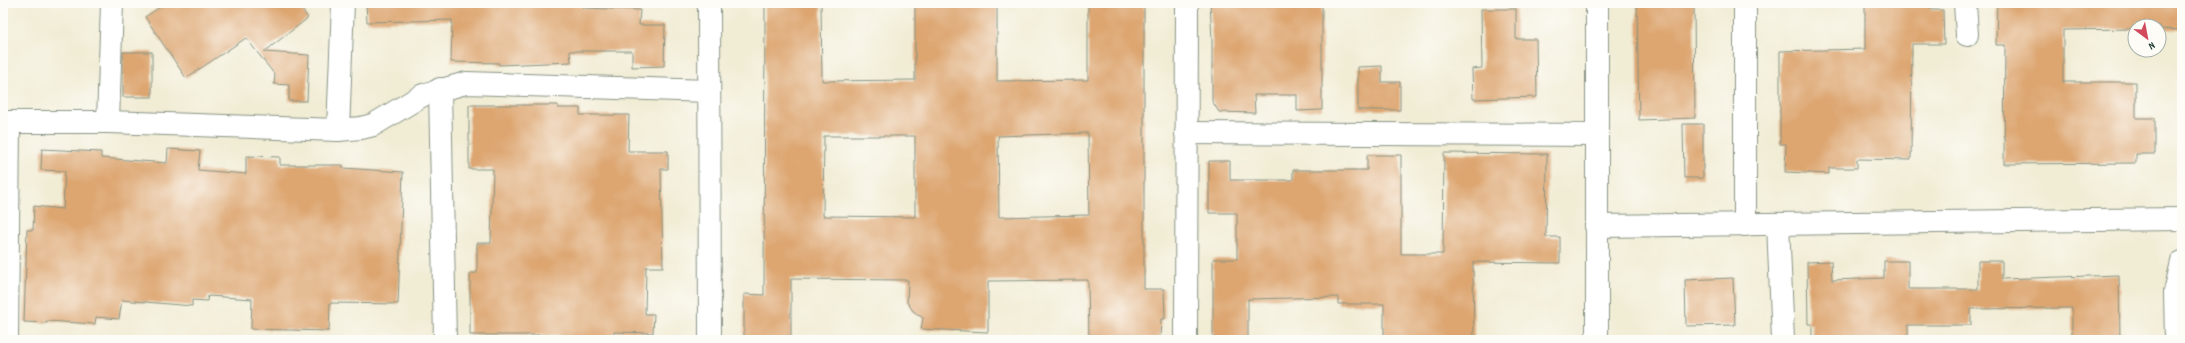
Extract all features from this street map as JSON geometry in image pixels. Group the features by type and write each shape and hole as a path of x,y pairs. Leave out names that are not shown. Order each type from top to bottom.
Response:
{"street":[{"path":"108,122 112,3"},
{"path":"338,130 344,3"},
{"path":"709,3 710,340"},
{"path":"1186,340 1187,3"},
{"path":"1596,340 1597,3"},
{"path":"1745,3 1745,225"},
{"path":"1965,3 1966,35"},
{"path":"7,340 6,122 108,122 338,130 361,128 372,125 389,117 408,103 440,89 479,82 709,90"},
{"path":"440,89 445,340"},
{"path":"1186,133 1597,135"},
{"path":"1596,226 2182,219"},
{"path":"1778,224 1783,340"},
{"path":"2176,340 2179,318 2175,292 2182,262"}],"building":[{"path":"166,3 297,3 308,18 264,52 309,55 307,101 289,101 289,85 274,84 275,75 246,38 186,78 145,17"},
{"path":"366,3 584,3 583,8 640,10 639,25 665,25 664,66 632,67 632,51 570,51 571,62 499,65 499,63 451,62 452,20 367,22"},
{"path":"765,3 821,3 822,81 915,80 915,3 997,3 997,81 1088,80 1088,3 1144,3 1144,289 1164,289 1165,319 1161,319 1160,338 1089,340 1088,280 988,281 988,332 921,329 923,318 913,311 907,302 908,280 791,279 791,340 744,340 744,294 764,295","holes":["1088,133 1089,215 999,217 998,136","824,136 915,136 915,217 823,216"]},
{"path":"1210,3 1322,3 1322,110 1297,111 1297,95 1254,95 1255,113 1219,112 1212,101 1212,39"},
{"path":"1637,3 1694,3 1695,118 1639,120"},
{"path":"1865,3 1931,3 1931,10 1943,10 1944,44 1912,44 1911,160 1857,159 1857,168 1829,168 1829,174 1785,172 1786,144 1780,144 1780,51 1865,49"},
{"path":"1997,3 2182,3 2182,30 2167,29 2167,18 2127,18 2127,29 2063,30 2063,82 2136,82 2136,118 2155,118 2155,154 2136,154 2136,163 2004,164 2005,45 1996,45"},
{"path":"1481,9 1516,9 1516,39 1536,39 1537,97 1473,99 1472,69 1482,68"},
{"path":"123,52 152,52 152,97 123,97"},
{"path":"1382,66 1382,82 1400,82 1400,110 1358,110 1358,67"},
{"path":"469,105 558,105 558,108 580,108 580,115 629,115 628,151 668,151 668,169 661,169 663,267 646,267 645,314 654,314 653,333 614,332 614,340 571,340 571,338 559,338 559,335 470,335 470,273 477,273 477,243 491,243 493,169 469,169"},
{"path":"1683,124 1703,124 1703,178 1684,178"},
{"path":"42,149 101,152 101,158 167,163 168,149 200,151 198,170 246,174 246,156 280,157 280,165 343,165 343,168 403,172 398,304 330,303 329,331 251,329 252,299 208,296 207,301 192,300 192,306 122,300 119,319 96,317 95,324 47,321 47,323 24,322 27,230 33,230 34,206 63,209 65,171 41,170"},
{"path":"1444,153 1547,154 1546,237 1560,237 1560,263 1473,262 1474,340 1384,340 1384,304 1338,304 1338,297 1248,299 1248,340 1213,340 1213,259 1237,259 1237,213 1209,213 1209,161 1230,161 1230,180 1293,180 1293,170 1367,170 1367,155 1401,155 1401,254 1443,254"},
{"path":"1831,261 1832,280 1884,278 1884,261 1908,261 1908,289 1978,289 1978,261 2002,261 2002,279 2119,275 2120,340 2072,340 2072,308 1971,309 1971,325 1908,325 1908,340 1812,340 1812,324 1808,324 1807,262"},
{"path":"1733,278 1735,325 1686,326 1685,280"}]}
